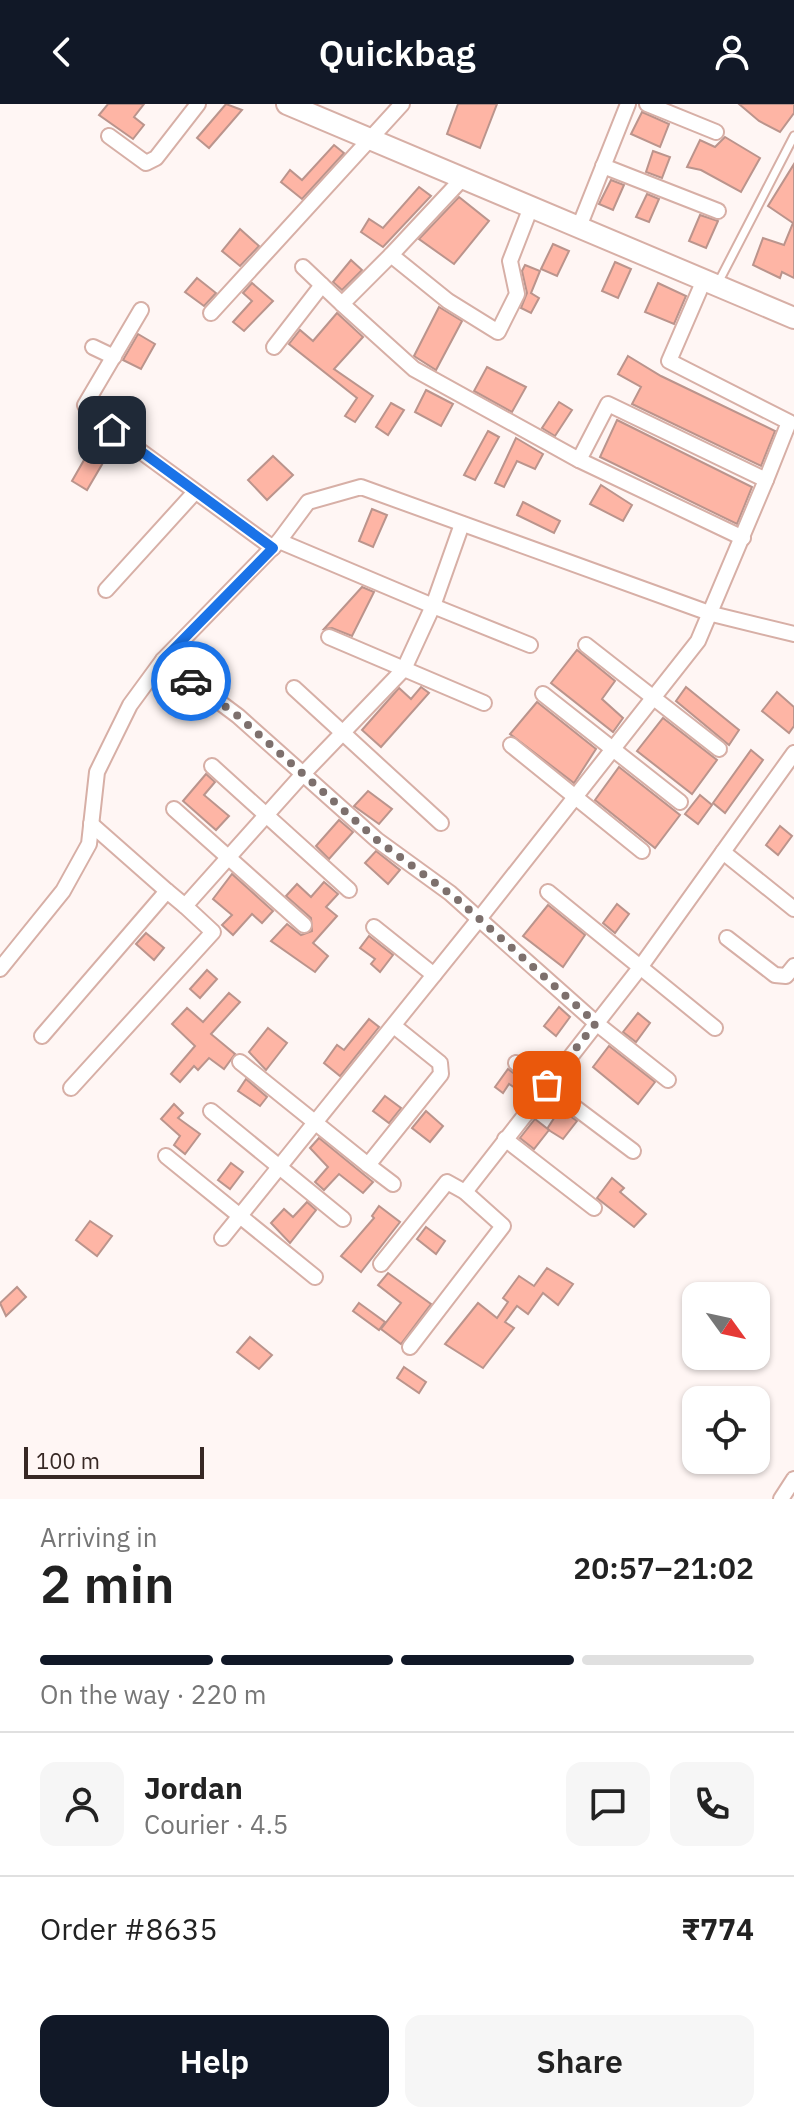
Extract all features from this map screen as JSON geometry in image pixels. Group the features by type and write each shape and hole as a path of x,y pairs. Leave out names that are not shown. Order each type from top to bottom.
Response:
{"main road":[{"path":"287,104 794,318"}],"street":[{"path":"109,136 146,163 156,158 198,104"},
{"path":"211,313 402,104"},
{"path":"579,227 628,104"},
{"path":"647,104 716,132"},
{"path":"603,166 718,211"},
{"path":"342,304 463,178"},
{"path":"391,255 448,301 498,332 517,294 510,261 531,207"},
{"path":"303,267 414,369 579,460 743,538"},
{"path":"222,1238 576,799 698,641 712,614 791,424 669,361 710,282"},
{"path":"274,347 322,285"},
{"path":"141,310 85,405 91,415 195,492 276,545 530,645"},
{"path":"93,347 114,357"},
{"path":"579,460 608,404 766,480"},
{"path":"0,969 63,891 89,844 97,772 130,705 163,660 276,545 308,502 361,487 712,614 794,634"},
{"path":"106,590 195,492"},
{"path":"185,906 303,774 404,669 433,606 462,524"},
{"path":"329,637 484,703"},
{"path":"586,645 719,749"},
{"path":"163,660 238,716 377,840 450,893 596,1023 668,1080"},
{"path":"294,688 441,823"},
{"path":"543,694 680,802"},
{"path":"511,745 642,851"},
{"path":"465,1192 639,969 794,753"},
{"path":"212,766 268,813 349,890"},
{"path":"174,809 304,925"},
{"path":"71,1088 213,932 91,824"},
{"path":"723,852 794,909"},
{"path":"42,1036 167,891"},
{"path":"548,892 715,1028"},
{"path":"374,927 434,975"},
{"path":"727,938 775,975 786,976 794,966"},
{"path":"368,1165 441,1074 440,1063 394,1026"},
{"path":"240,1062 393,1184"},
{"path":"516,1063 633,1151"},
{"path":"211,1111 343,1219"},
{"path":"505,1139 594,1208"},
{"path":"166,1156 315,1277"},
{"path":"381,1264 447,1182 465,1192 503,1226 410,1347"},
{"path":"781,1499 794,1479"}],"lane":[{"path":"710,282 794,136"}],"building":[{"path":"108,104 144,104 134,117 144,125 133,139 99,115"},
{"path":"226,104 242,110 209,148 197,138"},
{"path":"458,104 497,104 480,148 447,134"},
{"path":"739,104 794,104 794,113 780,132 759,121"},
{"path":"642,112 669,124 660,147 631,134"},
{"path":"725,137 760,158 741,192 701,170 687,167 700,140 715,147"},
{"path":"334,145 344,153 302,199 281,182 290,170 302,180"},
{"path":"653,151 670,157 662,178 646,172"},
{"path":"794,164 794,278 782,272 780,278 753,265 763,238 784,245 793,223 768,206"},
{"path":"611,180 624,185 613,210 599,204"},
{"path":"419,187 431,196 383,247 361,232 369,219 383,228"},
{"path":"647,194 659,199 649,222 636,217"},
{"path":"459,197 489,221 454,264 419,239"},
{"path":"700,215 718,221 706,248 689,241"},
{"path":"240,229 259,246 240,266 222,251"},
{"path":"553,244 569,251 557,276 541,269"},
{"path":"351,260 362,270 342,290 333,282"},
{"path":"615,262 631,269 618,298 602,291"},
{"path":"525,265 540,271 531,293 539,298 531,313 521,308 527,293 522,271"},
{"path":"197,278 216,293 204,306 185,292"},
{"path":"252,283 273,301 244,331 233,322 252,301 243,293"},
{"path":"658,283 686,296 674,324 645,312"},
{"path":"439,307 462,321 436,370 414,356"},
{"path":"337,313 363,337 334,369 373,396 355,422 345,416 357,398 289,344 300,330 313,341"},
{"path":"138,334 155,344 141,369 123,360"},
{"path":"628,356 661,376 775,431 761,466 632,404 641,387 618,374"},
{"path":"487,367 526,387 512,412 474,391"},
{"path":"426,390 453,404 441,426 415,412"},
{"path":"559,402 572,410 555,436 542,428"},
{"path":"391,403 404,410 388,435 376,427"},
{"path":"617,420 752,487 737,524 600,457"},
{"path":"488,431 499,437 475,480 464,475"},
{"path":"99,434 114,444 87,490 72,481"},
{"path":"516,438 543,454 535,469 517,461 504,487 495,483"},
{"path":"273,456 293,475 267,500 248,480"},
{"path":"601,485 632,505 623,521 590,504"},
{"path":"523,502 560,521 554,533 517,515"},
{"path":"372,509 387,515 373,547 359,541"},
{"path":"362,587 374,592 352,636 332,628 324,629"},
{"path":"577,650 615,681 602,699 623,718 613,732 551,683"},
{"path":"421,687 429,693 381,747 362,730 399,688 411,699"},
{"path":"686,687 739,730 729,745 676,701"},
{"path":"777,692 794,707 794,726 789,733 762,711"},
{"path":"537,702 596,749 574,783 510,734"},
{"path":"663,718 717,760 692,794 637,751"},
{"path":"751,750 763,760 725,813 713,803"},
{"path":"619,767 680,815 655,848 595,800"},
{"path":"206,774 215,782 204,795 229,816 216,830 183,801"},
{"path":"368,791 392,809 379,824 354,806"},
{"path":"700,795 712,805 698,824 685,814"},
{"path":"339,820 353,832 329,859 316,846"},
{"path":"780,826 792,836 778,855 766,845"},
{"path":"376,851 400,870 388,884 365,863"},
{"path":"232,874 273,911 262,923 252,914 233,935 222,925 232,915 213,899"},
{"path":"324,882 338,894 326,907 337,916 313,943 328,956 315,972 271,941 287,924 301,935 312,931 311,918 286,896 297,884 311,897"},
{"path":"617,904 629,914 615,933 603,923"},
{"path":"548,905 585,935 563,967 523,936"},
{"path":"146,933 164,948 154,960 136,944"},
{"path":"369,936 393,955 380,972 371,964 375,959 360,948"},
{"path":"207,970 217,979 200,998 190,989"},
{"path":"229,993 240,1002 211,1034 235,1054 224,1069 209,1058 198,1070 194,1066 180,1082 171,1074 195,1046 172,1024 187,1008 203,1022"},
{"path":"559,1007 570,1017 556,1036 544,1026"},
{"path":"638,1013 650,1023 636,1042 623,1032"},
{"path":"369,1019 379,1027 340,1076 324,1063 337,1045 344,1050"},
{"path":"268,1028 287,1043 266,1070 249,1052"},
{"path":"609,1046 655,1082 638,1104 593,1067"},
{"path":"508,1069 533,1088 527,1096 509,1084 503,1093 495,1087"},
{"path":"246,1079 267,1097 260,1106 238,1091"},
{"path":"385,1096 401,1108 389,1123 373,1111"},
{"path":"174,1104 183,1113 178,1118 200,1134 185,1154 174,1145 180,1136 161,1119"},
{"path":"560,1109 577,1121 563,1139 547,1129"},
{"path":"426,1111 443,1126 430,1142 412,1128"},
{"path":"535,1119 549,1130 534,1149 520,1138"},
{"path":"319,1138 373,1182 363,1193 339,1174 324,1190 315,1182 328,1167 310,1148"},
{"path":"231,1163 243,1172 230,1189 218,1180"},
{"path":"612,1178 624,1188 620,1192 646,1214 634,1227 597,1198"},
{"path":"307,1202 316,1210 290,1243 271,1223 284,1209 293,1217"},
{"path":"379,1206 400,1222 361,1272 341,1256 374,1218 372,1216"},
{"path":"90,1221 112,1236 97,1256 76,1240"},
{"path":"426,1227 445,1241 436,1254 417,1239"},
{"path":"547,1268 573,1284 558,1305 543,1293 528,1314 517,1306 505,1322 514,1328 483,1368 445,1344 478,1303 497,1318 508,1302 503,1298 519,1276 534,1286"},
{"path":"388,1273 431,1304 401,1344 381,1329 401,1303 378,1285"},
{"path":"17,1287 26,1297 6,1316 0,1303"},
{"path":"359,1303 385,1322 379,1330 353,1311"},
{"path":"250,1337 272,1355 259,1369 237,1352"},
{"path":"404,1367 426,1382 419,1393 397,1378"}],"way so far":[{"path":"191,681 238,716 377,840 457,899 596,1023 547,1085"}],"route":[{"path":"112,430 273,548 163,660 191,681"}]}
